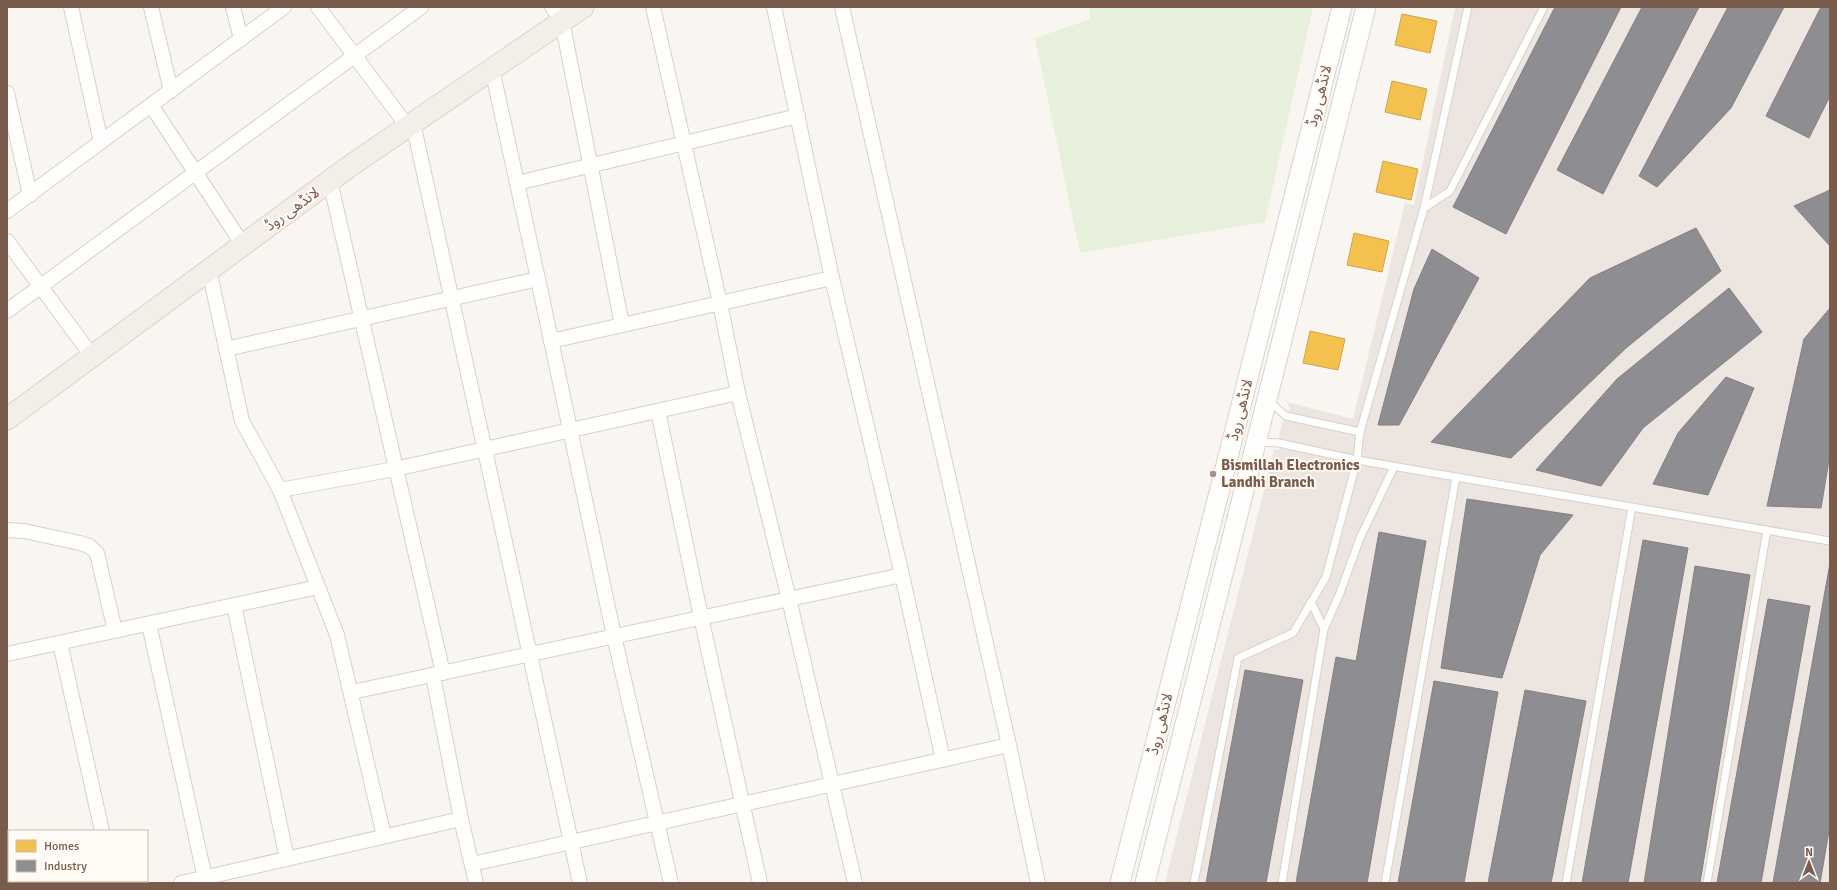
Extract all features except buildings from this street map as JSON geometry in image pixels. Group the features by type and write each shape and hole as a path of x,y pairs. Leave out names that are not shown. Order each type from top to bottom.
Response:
{"main road":[{"name":"لانڈھی روڈ","path":"7,419 330,181 492,69 557,14 583,7"},
{"name":"لانڈھی روڈ","path":"1120,883 1342,7"},
{"name":"لانڈھی روڈ","path":"1145,883 1366,7"},
{"path":"1245,391 1245,398 1250,404 1258,406 1267,399"},
{"path":"1229,454 1234,447 1241,445 1249,448 1255,448"},
{"path":"1160,725 1184,731"}],"street":[{"path":"71,7 101,142"},
{"path":"152,7 171,91"},
{"path":"233,7 241,39"},
{"path":"7,212 284,7"},
{"path":"318,7 410,125 451,298 580,883"},
{"path":"7,311 421,7"},
{"path":"653,7 720,303 738,393 789,599 855,883"},
{"path":"774,7 832,278 902,575 943,760"},
{"path":"842,7 1009,745 1038,883"},
{"path":"557,14 590,165 622,325"},
{"path":"492,69 571,430 614,636 671,883"},
{"path":"7,93 30,195"},
{"path":"151,105 243,245"},
{"path":"517,183 798,116"},
{"path":"330,181 395,469 438,674 461,819 476,883"},
{"path":"7,241 92,356"},
{"path":"209,270 242,421 280,490 337,635 352,692 384,836"},
{"path":"551,341 832,278"},
{"path":"226,349 538,279"},
{"path":"280,490 395,469 738,393"},
{"path":"658,411 701,617 760,883"},
{"path":"7,530 24,530 89,546 97,554 114,631"},
{"path":"352,692 902,575"},
{"path":"7,654 318,587"},
{"path":"234,605 287,859"},
{"path":"149,624 205,880"},
{"path":"60,643 102,830"},
{"path":"472,864 1009,745"},
{"path":"181,883 205,880 287,859 461,819"}],"lane":[{"path":"1194,883 1238,658 1293,633 1326,577 1357,460 1360,432 1424,208 1468,7"},
{"path":"1424,208 1450,191 1544,7"},
{"path":"1267,399 1286,416 1360,432"},
{"path":"1255,448 1280,443 1394,467 1830,541"},
{"path":"1282,883 1324,629 1340,593 1360,538 1394,467"},
{"path":"1385,883 1456,477"},
{"path":"1566,883 1632,507"},
{"path":"1708,883 1767,530"},
{"path":"1312,602 1324,629"}],"shaded area":[{"path":"1455,7 1830,7 1830,883 1165,883 1274,450 1280,449 1279,436 1283,420 1290,409 1287,402 1353,419 1405,203 1414,205"}],"green space":[{"path":"1089,7 1313,7 1265,222 1080,253 1035,38 1091,19"}],"place":[{"name":"Bismillah Electronics Landhi Branch","path":"1213,474"}]}
